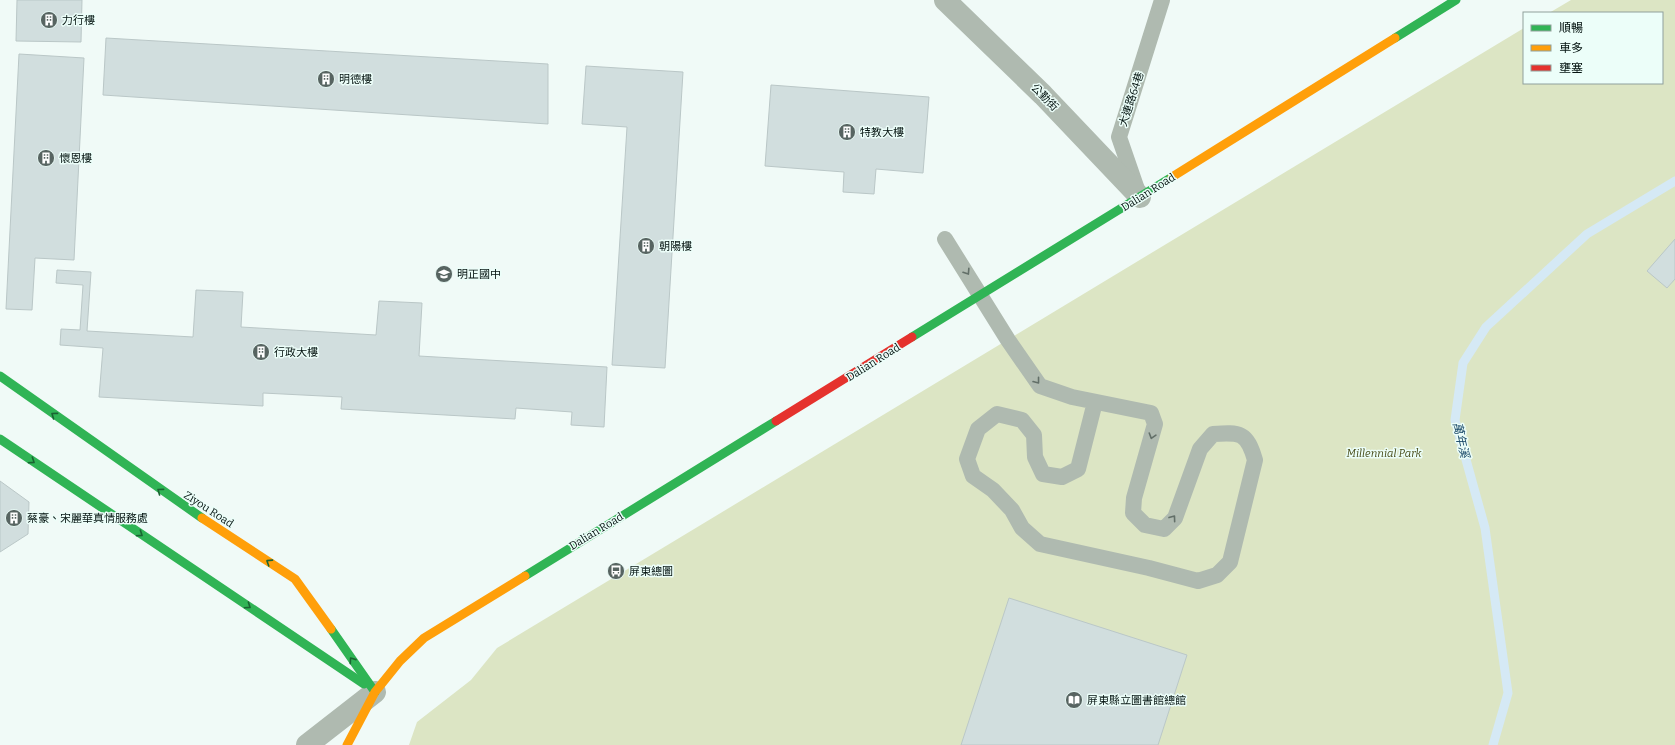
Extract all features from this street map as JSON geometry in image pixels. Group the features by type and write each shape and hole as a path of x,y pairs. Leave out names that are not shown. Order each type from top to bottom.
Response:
{"main road":[{"name":"Dalian Road","path":"375,692 400,661 424,638 1140,197 1456,0"},
{"name":"Ziyou Road","path":"0,376 171,498 295,579 375,692"},
{"path":"0,439 375,692 347,745"}],"street":[{"name":"公勤街","path":"945,0 1043,95 1140,197"},
{"name":"Dalian Road","path":"307,745 375,692"}],"lane":[{"name":"大連路64巷","path":"1140,197 1119,137 1162,0"},
{"path":"945,239 982,294 1008,340 1040,386 1072,397 1151,413 1155,424 1134,498 1133,513 1145,525 1164,529 1175,518 1200,449 1213,434 1236,433 1250,443 1255,460 1230,562 1217,575 1198,581 1149,568 1040,544 1022,528 1012,510 993,490 973,476 967,459 978,429 997,414 1022,420 1034,435 1035,457 1043,474 1062,477 1078,469 1095,402"}],"green space":[{"name":"Millennial Park","path":"1571,0 1675,0 1675,745 409,745 417,722 471,680 497,648 1523,29 1523,84 1663,84 1663,12 1551,12"}],"building":[{"name":"力行樓","path":"17,0 82,0 81,42 16,41"},
{"name":"明德樓","path":"106,38 548,64 548,124 103,95"},
{"name":"懷恩樓","path":"19,54 84,58 74,260 35,258 32,310 6,309"},
{"name":"朝陽樓","path":"586,66 683,72 665,368 612,365 627,127 582,124"},
{"name":"特教大樓","path":"771,85 929,97 923,173 876,169 874,194 843,192 844,172 765,166"},
{"path":"1675,239 1675,279 1667,288 1647,271"},
{"name":"行政大樓","path":"57,270 91,272 87,331 193,337 196,290 243,292 241,327 376,335 379,301 422,303 419,356 607,367 604,427 571,425 572,412 516,408 515,419 341,409 342,397 263,393 263,406 99,397 103,348 60,345 61,329 80,330 83,285 56,283"},
{"name":"蔡豪、宋麗華真情服務處","path":"0,481 29,502 28,534 0,552"},
{"name":"屏東縣立圖書館總館","path":"1009,598 1187,655 1158,745 961,745"}],"waterway":[{"name":"萬年溪","path":"1493,745 1508,693 1485,528 1455,420 1463,363 1486,327 1587,234 1675,181"}],"traffic: fast":[{"path":"1395,38 1456,0"},
{"path":"912,337 1172,177"},
{"path":"0,376 202,518"},
{"path":"525,576 776,421"},
{"path":"0,439 364,684"},
{"path":"331,629 375,692"}],"traffic: slow":[{"path":"1172,177 1395,38"},
{"path":"202,518 295,579 331,629"},
{"path":"347,745 375,692 400,661 424,638 525,576"}],"traffic: jam":[{"path":"776,421 912,337"}],"place":[{"name":"力行樓","path":"49,20"},
{"name":"明德樓","path":"326,79"},
{"name":"特教大樓","path":"847,132"},
{"name":"懷恩樓","path":"46,158"},
{"name":"朝陽樓","path":"646,246"},
{"name":"明正國中","path":"444,274"},
{"name":"行政大樓","path":"261,352"},
{"name":"蔡豪、宋麗華真情服務處","path":"14,518"},
{"name":"屏東總圖","path":"616,571"},
{"name":"屏東縣立圖書館總館","path":"1074,700"}]}
